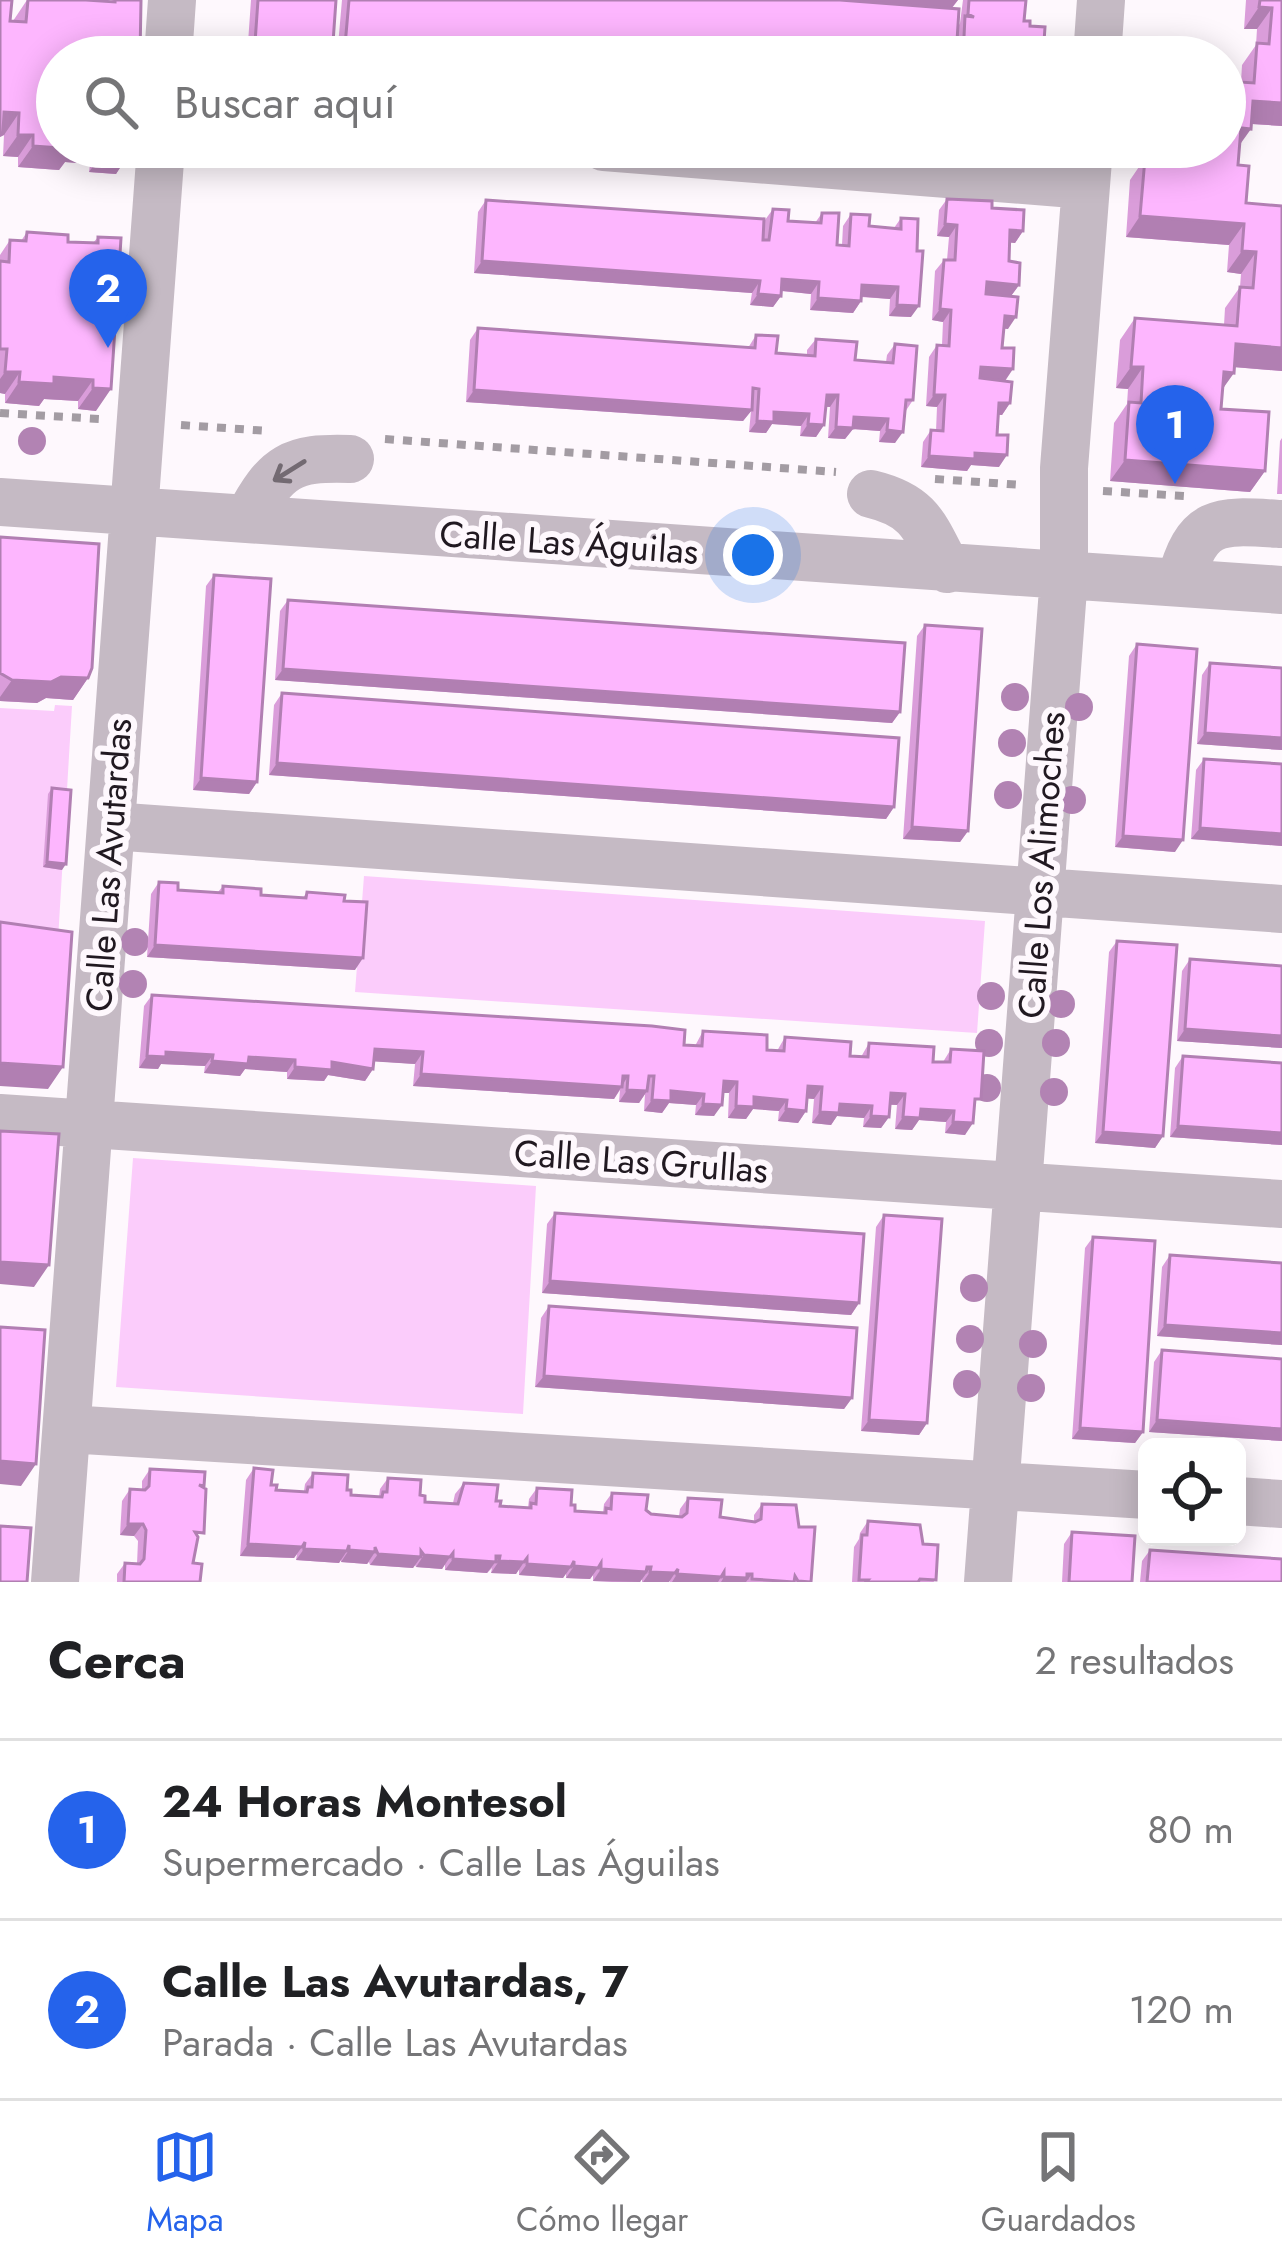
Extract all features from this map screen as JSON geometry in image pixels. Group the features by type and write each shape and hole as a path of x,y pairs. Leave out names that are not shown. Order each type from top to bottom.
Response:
{"street":[{"path":"169,36 172,0"},
{"path":"1098,36 1101,0"},
{"name":"Calle Las Avutardas","path":"55,1582 159,168"},
{"name":"Calle Los Alimoches","path":"988,1582 1064,576 1064,488 1088,168"},
{"path":"248,519 277,474 291,464 362,449"},
{"path":"876,482 916,512 947,569"},
{"name":"Calle Las Águilas","path":"0,502 1282,590"},
{"path":"1180,583 1189,551 1200,533 1215,524 1280,524"},
{"path":"111,826 1282,909"},
{"name":"Calle Las Grullas","path":"0,1118 1282,1204"},
{"path":"67,1429 1138,1494"},
{"path":"1246,1502 1282,1504"}],"path":[{"path":"0,413 281,432"},
{"path":"362,449 1195,497"}],"shaded area":[{"path":"55,705 72,706 58,940 0,930 0,708 54,711"},
{"path":"364,876 985,921 977,1033 355,992"},
{"path":"133,1158 536,1186 523,1414 116,1387"}],"building":[{"path":"0,0 12,0 10,21 26,22 28,0 141,0 140,36 36,36 36,146 33,135 18,135 19,113 4,112 0,133"},
{"path":"258,0 336,0 333,36 255,36"},
{"path":"349,0 840,0 959,9 957,36 346,36"},
{"path":"969,0 1026,0 1024,21 1045,27 1044,36 964,36 965,16 974,17 968,14"},
{"path":"1260,0 1282,0 1282,103 1253,101 1251,129 1246,128 1246,82 1254,83 1257,43 1269,44 1272,8 1259,7"},
{"path":"1249,166 1246,203 1282,206 1282,348 1236,344 1234,373 1224,372 1221,409 1269,412 1265,471 1125,460 1129,402 1141,403 1143,367 1131,367 1135,318 1237,326 1240,287 1253,288 1256,252 1242,251 1244,224 1140,216 1144,168"},
{"path":"947,199 992,201 992,208 1024,210 1023,231 1010,230 1009,261 1020,263 1019,285 987,282 986,294 1018,297 1016,317 1005,316 1002,348 1014,348 1013,369 981,367 980,378 1012,382 1010,403 999,403 997,435 1008,435 1007,455 929,456 931,430 943,431 945,395 934,395 937,345 949,346 951,310 940,309 944,260 955,260 957,225 945,224"},
{"path":"486,200 764,219 763,240 769,240 773,209 789,210 788,221 821,223 822,213 839,213 837,245 849,246 851,214 870,215 869,226 901,229 901,218 918,219 917,251 923,251 919,306 897,305 898,287 862,285 861,301 818,298 819,282 782,279 781,296 758,294 760,281 482,261"},
{"path":"27,232 68,235 68,242 121,238 117,303 102,302 101,327 115,328 111,389 93,388 93,380 54,377 54,384 19,382 20,372 5,372 7,349 0,349 0,261 9,262 10,240 26,241"},
{"path":"478,328 755,348 756,335 778,336 776,353 815,356 816,339 857,342 855,360 893,363 895,344 917,346 913,400 906,400 903,432 887,430 888,419 854,417 853,428 836,427 838,395 827,395 824,425 808,424 809,414 774,412 774,422 757,421 759,389 753,388 752,410 474,390"},
{"path":"0,537 99,544 88,678 12,680 0,673"},
{"path":"214,575 271,579 257,782 201,778"},
{"path":"288,600 905,643 900,712 283,669"},
{"path":"925,625 982,629 968,831 912,827"},
{"path":"1137,644 1197,649 1183,840 1123,836"},
{"path":"1210,663 1282,668 1282,738 1205,733"},
{"path":"282,693 899,738 894,807 277,763"},
{"path":"1204,759 1282,764 1282,834 1200,828"},
{"path":"52,788 71,790 66,864 47,862"},
{"path":"159,882 178,883 178,890 223,893 223,886 261,889 261,895 306,898 307,892 367,902 363,958 155,945"},
{"path":"0,922 72,932 63,1067 0,1063"},
{"path":"1117,941 1177,945 1163,1136 1103,1132"},
{"path":"1190,959 1282,966 1282,1036 1185,1029"},
{"path":"152,995 652,1026 685,1030 684,1045 702,1046 703,1031 767,1035 767,1050 784,1051 785,1037 851,1042 850,1056 868,1057 869,1043 934,1047 933,1062 950,1062 951,1049 984,1051 981,1099 975,1099 973,1123 953,1122 954,1111 921,1109 920,1118 903,1117 905,1094 891,1093 889,1117 871,1116 872,1106 840,1104 839,1113 820,1112 822,1087 808,1086 806,1111 786,1109 787,1100 754,1097 754,1107 736,1106 737,1082 724,1081 722,1105 703,1104 704,1094 671,1091 671,1101 652,1100 654,1076 649,1076 647,1091 627,1090 628,1076 623,1076 622,1087 421,1074 423,1052 375,1049 373,1069 332,1062 332,1070 295,1067 295,1060 249,1057 248,1064 212,1061 213,1055 166,1052 166,1057 147,1056"},
{"path":"1183,1056 1282,1063 1282,1133 1178,1126"},
{"path":"0,1131 59,1134 49,1265 0,1262"},
{"path":"555,1213 864,1234 859,1303 550,1281"},
{"path":"884,1215 942,1219 927,1423 869,1420"},
{"path":"1093,1237 1155,1241 1143,1432 1080,1428"},
{"path":"1170,1255 1282,1263 1282,1333 1165,1325"},
{"path":"549,1306 857,1328 852,1398 544,1376"},
{"path":"0,1327 45,1330 36,1464 0,1461"},
{"path":"1162,1350 1282,1359 1282,1429 1157,1420"},
{"path":"254,1468 273,1470 271,1485 277,1485 276,1490 307,1492 313,1473 348,1475 351,1495 382,1497 388,1478 421,1480 420,1495 425,1502 458,1504 464,1483 498,1485 500,1506 531,1508 531,1503 536,1504 537,1488 572,1490 575,1511 606,1513 606,1508 611,1509 612,1493 648,1495 646,1510 651,1514 682,1517 688,1498 722,1500 720,1517 755,1522 761,1519 762,1504 796,1505 799,1527 815,1527 811,1582 798,1581 795,1576 794,1582 752,1579 752,1574 724,1577 724,1572 721,1577 677,1574 678,1569 675,1573 650,1572 651,1567 646,1572 601,1569 601,1563 598,1568 574,1566 574,1561 571,1567 527,1564 527,1558 524,1562 499,1561 500,1556 496,1562 453,1559 453,1553 450,1557 421,1551 421,1557 378,1554 375,1547 375,1552 349,1550 349,1545 347,1551 304,1549 305,1542 302,1547 248,1544"},
{"path":"150,1469 205,1472 204,1486 199,1485 206,1489 204,1533 195,1532 193,1563 202,1564 200,1582 124,1582 125,1563 140,1564 144,1559 146,1530 143,1524 128,1524 130,1489 149,1486"},
{"path":"868,1521 920,1525 923,1544 938,1545 936,1580 859,1580 862,1535 867,1535"},
{"path":"0,1526 31,1528 27,1582 0,1582"},
{"path":"1072,1532 1135,1536 1132,1582 1069,1582"},
{"path":"1150,1550 1282,1559 1282,1582 1147,1582"}],"place":[{"name":"Calle Las Avutardas, 7","path":"108,348"},
{"name":"24 Horas Montesol","path":"1175,484"}]}
